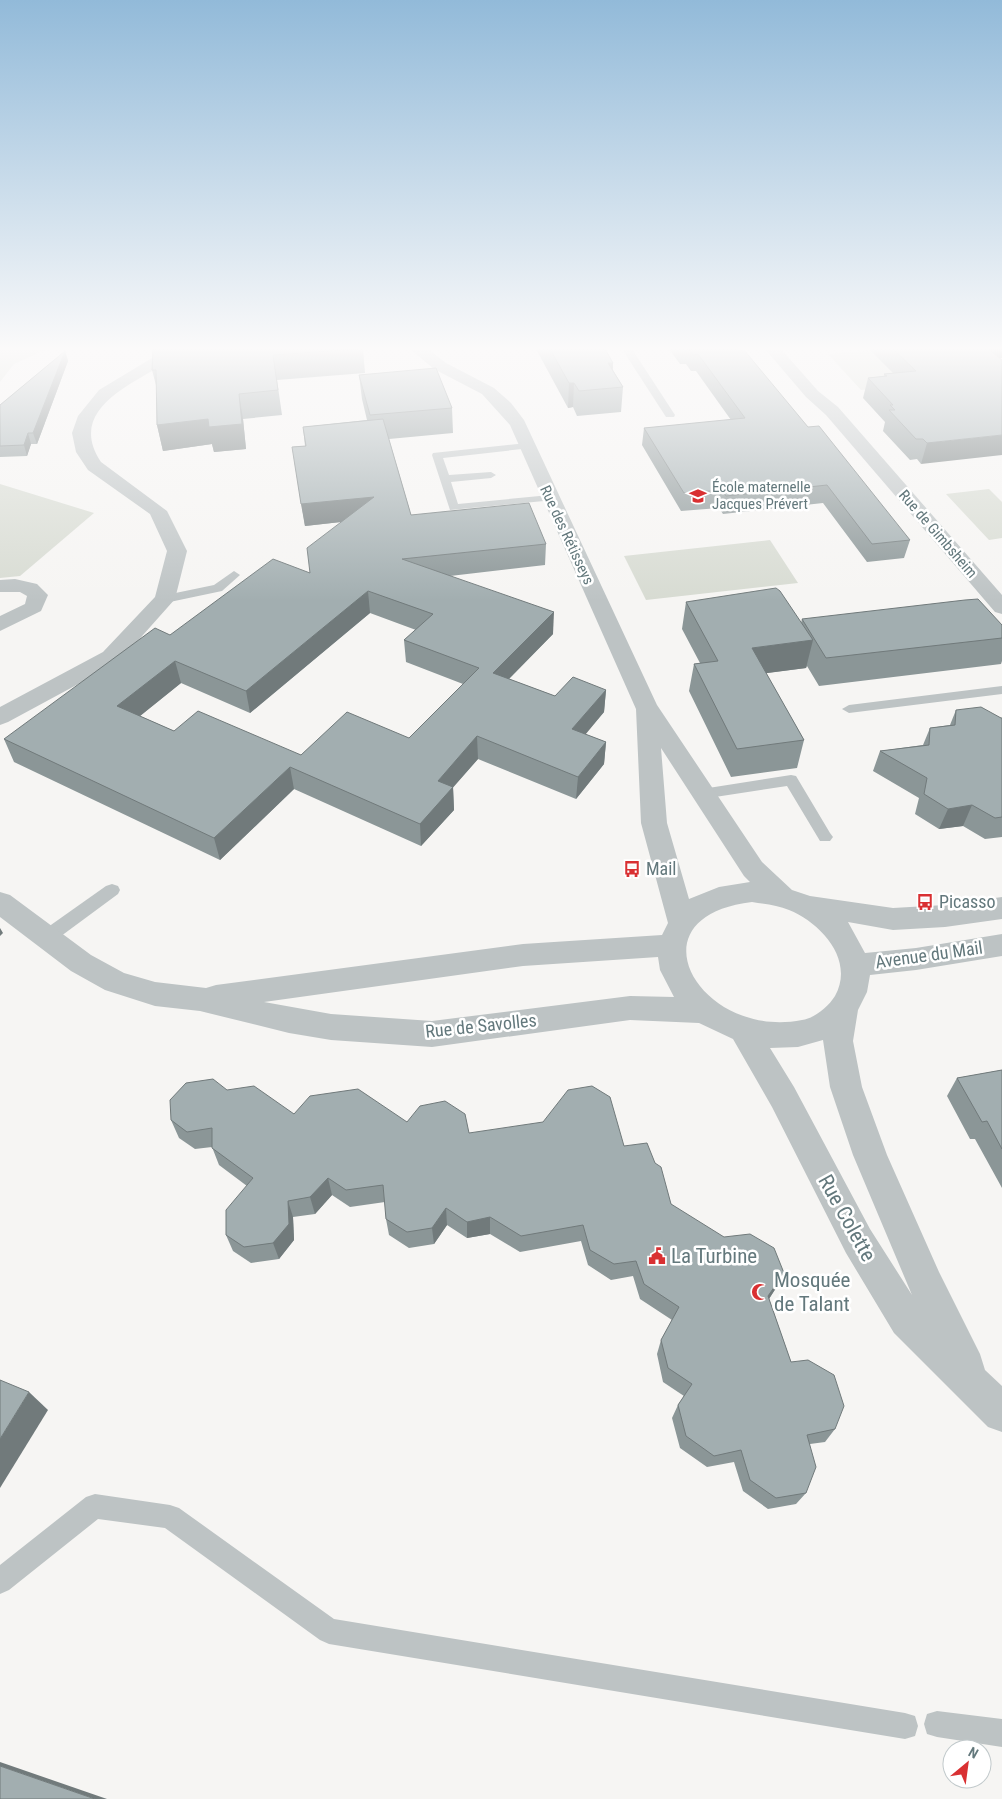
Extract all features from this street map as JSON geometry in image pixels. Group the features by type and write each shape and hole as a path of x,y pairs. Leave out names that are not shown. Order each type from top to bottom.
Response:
{"street":[{"path":"0,718 111,657 165,599 177,551 158,512 94,466 83,448 81,433"},
{"name":"Rue des Rétisseys","path":"522,433 646,706 753,869 794,901"},
{"name":"Rue de Gimbsheim","path":"851,433 995,601"},
{"path":"0,586 24,586 33,590 38,595 34,606 0,625"},
{"name":"Rue des Rétisseys","path":"646,706 654,823 678,934"},
{"path":"752,892 794,901 827,919 846,940 856,965 855,989 843,1010 825,1025 801,1034 773,1036 744,1031 705,1011 689,995 677,977 672,959 678,934 700,905 724,895 752,892"},
{"name":"Avenue du Mail","path":"794,901 893,919 945,916 1002,908"},
{"name":"Rue de Savolles","path":"0,902 81,963 115,982 155,994 200,999 289,1021 331,1028 432,1034 630,1008 705,1011"},
{"name":"Rue de Savolles","path":"200,999 678,934"},
{"name":"Avenue du Mail","path":"856,965 916,959 1002,945"},
{"name":"Rue Colette","path":"843,1010 838,1041 841,1063 846,1087 870,1155 926,1285 976,1386"},
{"name":"Rue Colette","path":"744,1031 783,1097 858,1241 907,1320 1002,1413"}],"lane":[{"path":"527,446 436,455 454,508 550,498"},
{"path":"444,479 491,475"},
{"path":"165,599 218,588 234,575"},
{"path":"849,709 1002,690"},
{"path":"702,794 791,780 825,838"},
{"path":"47,937 112,890"},
{"path":"0,1581 95,1506 170,1517 329,1631 905,1726"},
{"path":"937,1724 1002,1733"}],"shaded area":[{"path":"0,484 94,513 20,576 0,578"},
{"path":"989,489 1002,502 1002,538 989,540 946,494"},
{"path":"770,540 798,583 646,600 624,556"}],"building":[{"path":"0,433 33,433 28,433 24,445 0,446"},
{"path":"304,433 387,433 411,515 529,503 546,544 402,559 554,612 493,673 555,696 573,677 606,690 572,729 606,742 578,777 477,736 438,781 453,787 420,824 290,767 214,838 4,739 155,628 170,635 273,559 310,573 307,548 374,497 301,504 292,447 306,446","holes":["368,591 433,614 404,640 479,668 409,738 347,712 301,755 198,711 174,731 117,706 175,661 246,691"]},
{"path":"647,433 825,433 910,540 872,544 827,485 726,496 722,490 684,493"},
{"path":"910,433 1002,433 1002,435 927,443 923,439 916,439"},
{"path":"776,588 780,591 813,640 752,648 804,740 737,749 694,664 718,661 686,602"},
{"path":"978,599 1002,625 1002,638 826,658 802,619 965,600"},
{"path":"981,707 1002,718 1002,817 995,818 972,805 948,809 924,794 927,778 880,751 929,745 930,728 955,725 956,710"},
{"path":"1002,1070 1002,1149 987,1121 982,1122 957,1078"},
{"path":"213,1079 227,1090 254,1086 294,1114 310,1096 358,1089 407,1122 420,1106 445,1101 465,1114 469,1133 543,1122 568,1090 592,1086 610,1097 624,1146 647,1143 655,1163 661,1167 671,1204 724,1237 750,1234 774,1248 784,1273 768,1296 791,1362 808,1360 834,1375 844,1406 835,1429 807,1435 816,1467 806,1493 776,1498 750,1480 741,1450 714,1456 686,1436 678,1405 692,1384 668,1368 661,1340 679,1307 644,1284 636,1261 614,1264 590,1250 583,1225 521,1236 490,1217 467,1222 446,1208 432,1228 407,1232 386,1219 383,1185 346,1190 328,1178 310,1197 288,1201 289,1224 273,1243 244,1247 226,1235 226,1210 253,1178 212,1148 212,1128 187,1132 171,1120 170,1100 186,1083"},
{"path":"0,1380 29,1392 0,1439"},
{"path":"0,1766 95,1799 0,1799"}],"place":[{"name":"École maternelle Jacques Prévert","path":"698,496"},
{"name":"Mail","path":"632,869"},
{"name":"Picasso","path":"925,902"},
{"name":"La Turbine","path":"657,1256"},
{"name":"Mosquée de Talant","path":"760,1292"}]}
